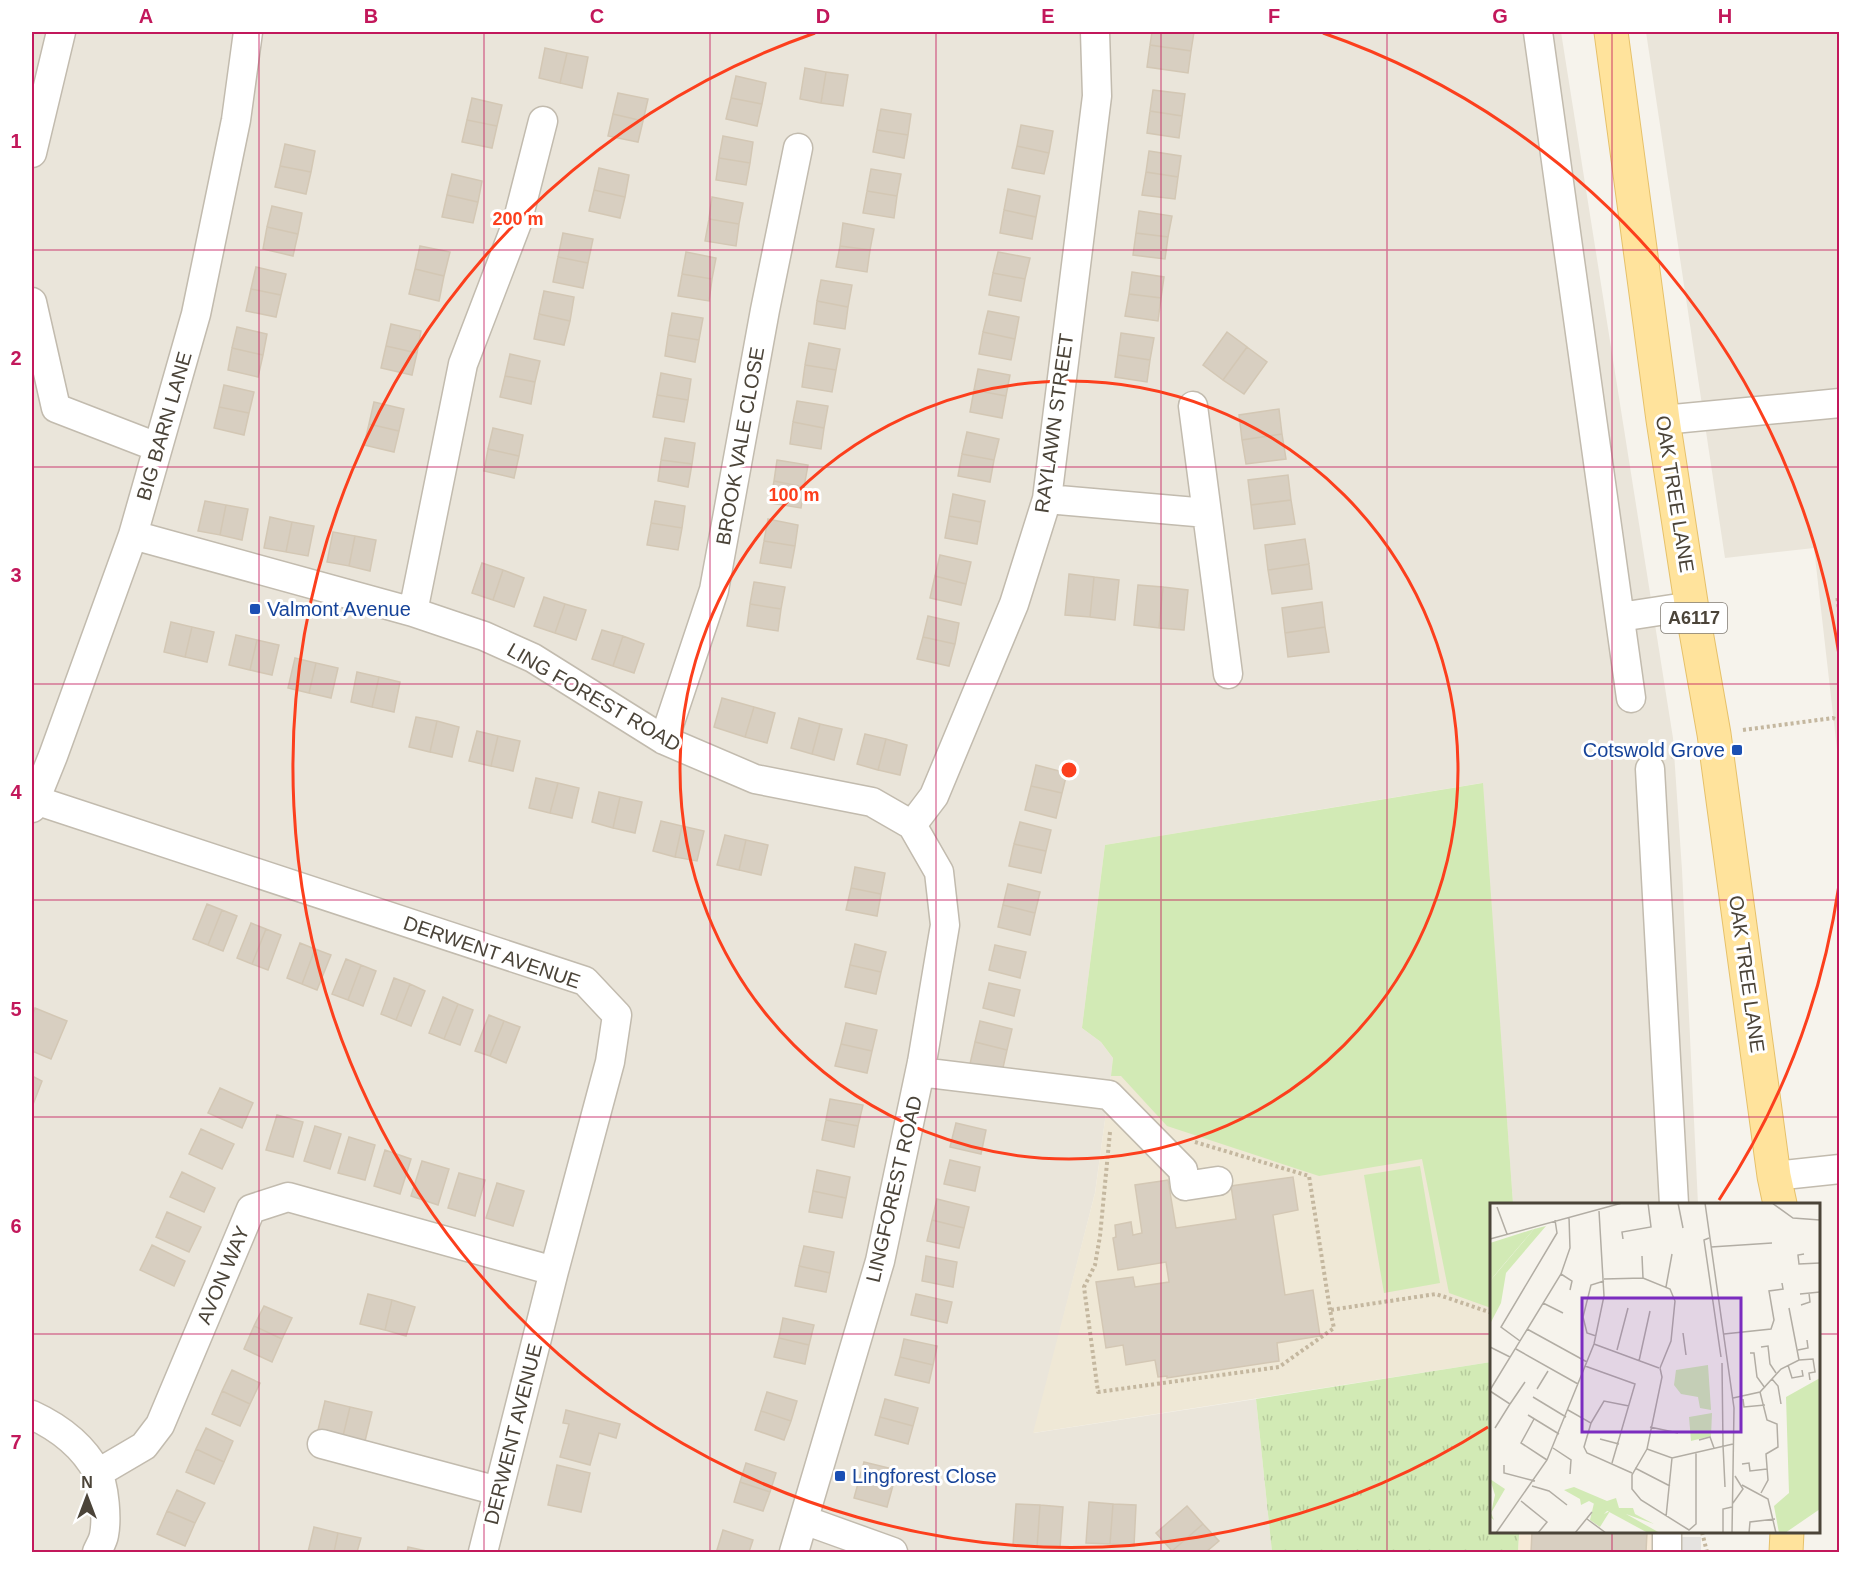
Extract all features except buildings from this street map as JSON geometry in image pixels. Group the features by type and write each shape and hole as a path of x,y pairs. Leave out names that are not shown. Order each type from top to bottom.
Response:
{"main road":[{"name":"OAK TREE LANE","path":"1611,32 1663,420 1714,734 1777,1190"},
{"path":"1786,1552 1787,1533"}],"street":[{"path":"32,153 61,32"},
{"name":"BIG BARN LANE","path":"33,804 42,750 133,536 196,314 236,120 248,32"},
{"name":"RAYLAWN STREET","path":"912,825 934,796 1014,604 1047,499 1096,96 1095,32"},
{"path":"1538,32 1631,698"},
{"path":"413,612 463,364 518,224 543,121"},
{"name":"BROOK VALE CLOSE","path":"664,740 714,590 765,310 798,148"},
{"path":"32,302 56,408 157,447"},
{"path":"1663,420 1839,403"},
{"path":"1193,406 1228,674"},
{"path":"1047,499 1207,513"},
{"name":"LING FOREST ROAD","path":"133,536 413,612 484,636 533,658 664,740 755,779 872,802 912,825"},
{"path":"1620,616 1692,606"},
{"path":"1650,769 1674,1203"},
{"name":"DERWENT AVENUE","path":"33,804 585,981 617,1015 610,1062 554,1270 483,1552"},
{"name":"LINGFOREST ROAD","path":"794,1552 880,1262 920,1072 945,925 939,872 912,825"},
{"path":"920,1072 1109,1095 1183,1170 1185,1186 1218,1181"},
{"path":"1777,1190 1839,1169"},
{"name":"AVON WAY","path":"98,1473 144,1446 160,1425 251,1209 288,1197 554,1270"},
{"path":"32,1415 73,1440 98,1473 105,1502 105,1513 104,1536 97,1552"},
{"path":"322,1444 498,1491"},
{"path":"804,1520 893,1552"},
{"path":"1667,1533 1667,1552"}],"path":[{"path":"1839,595 1837,595 1839,617"},
{"path":"1650,769 1714,734 1833,718 1839,721"},
{"path":"1116,1102 1108,1139 1100,1236 1095,1265 1084,1287 1098,1392 1279,1367 1334,1328 1309,1176 1194,1141"},
{"path":"1330,1310 1436,1294 1490,1313"},
{"path":"1702,1533 1707,1552"}],"shaded area":[{"path":"32,32 1561,32 1673,738 1682,870 1698,1203 1513,1203 1482,783 1105,845 1082,1028 1101,1042 1113,1058 1111,1076 1095,1193 1034,1433 1256,1399 1272,1552 32,1552"},
{"path":"1646,32 1839,32 1839,767 1814,548 1725,558"},
{"path":"1483,783 1513,1203 1490,1203 1490,1362 1033,1433 1095,1193 1111,1076 1113,1058 1101,1042 1082,1028 1105,845"},
{"path":"1519,1533 1655,1533 1653,1552 1518,1552"},
{"path":"1677,1537 1701,1537 1701,1552 1677,1552"}],"green space":[{"path":"1483,783 1513,1203 1490,1203 1490,1308 1449,1293 1422,1159 1319,1176 1167,1126 1121,1076 1111,1076 1113,1058 1101,1042 1082,1028 1105,845"},
{"path":"1420,1166 1440,1283 1384,1293 1364,1175"},
{"path":"1490,1362 1490,1533 1519,1533 1518,1552 1272,1552 1256,1399"}],"place":[{"name":"Valmont Avenue","path":"255,609"},
{"name":"Cotswold Grove","path":"1737,750"},
{"name":"Lingforest Close","path":"840,1476"}]}
